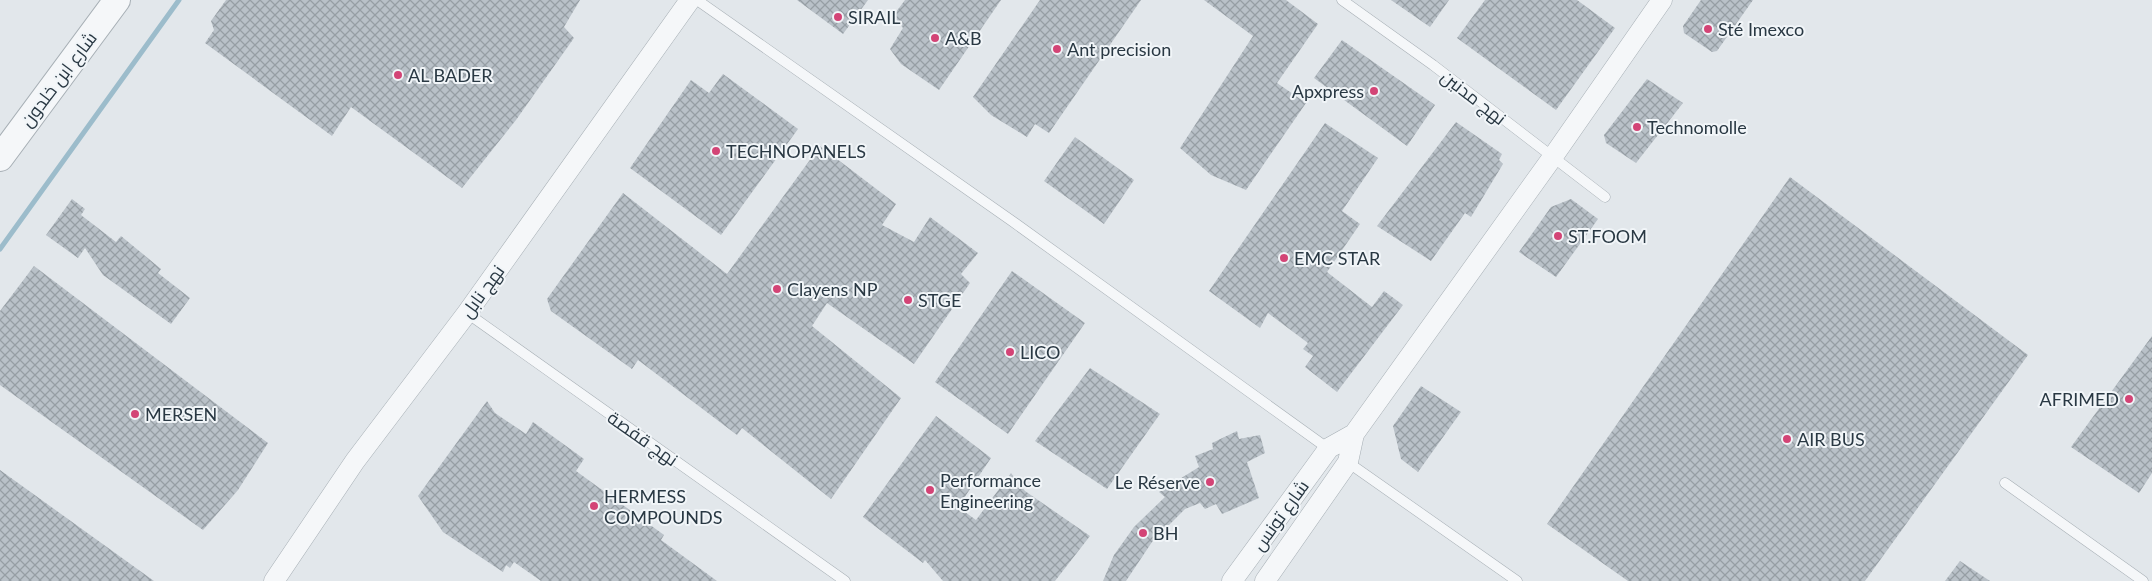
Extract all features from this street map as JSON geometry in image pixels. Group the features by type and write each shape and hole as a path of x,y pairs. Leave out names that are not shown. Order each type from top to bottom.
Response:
{"street":[{"name":"شارع ابن خلدون","path":"0,158 10,132 117,0"},
{"name":"نهج نابل","path":"274,581 355,461 466,313 690,0"},
{"path":"1348,462 1354,434 1552,158 1662,0"},
{"path":"1329,448 1354,434"},
{"name":"شارع تونس","path":"1232,581 1329,448"},
{"name":"شارع تونس","path":"1264,581 1348,462"}],"lane":[{"path":"697,0 1020,227 1517,581"},
{"name":"نهج مدنين","path":"1342,0 1433,65 1604,197"},
{"name":"نهج قفصة","path":"466,313 845,581"},
{"path":"2006,483 2142,581"}],"building":[{"name":"AL BADER","path":"226,0 580,0 564,27 574,38 516,120 462,188 351,107 332,136 205,43 214,30 211,21"},
{"name":"SIRAIL","path":"797,0 868,0 843,34"},
{"name":"A&B","path":"905,0 1001,0 939,90 901,64 890,49 903,28 893,16"},
{"name":"Ant precision","path":"1040,0 1141,0 1049,133 1035,124 1027,137 991,115 973,97"},
{"path":"1204,0 1286,0 1318,24 1277,83 1306,103 1246,190 1211,175 1180,148 1253,36"},
{"path":"1391,0 1449,0 1430,27"},
{"path":"1485,0 1577,0 1615,28 1556,110 1457,38"},
{"name":"Sté Imexco","path":"1701,0 1753,0 1717,51 1712,52 1684,33 1683,26"},
{"name":"Apxpress","path":"1342,40 1435,105 1407,146 1314,78"},
{"name":"TECHNOPANELS","path":"723,74 798,129 721,235 630,168 691,80 709,93"},
{"name":"Technomolle","path":"1647,79 1683,103 1636,163 1606,143 1604,135"},
{"path":"1456,122 1502,154 1499,160 1503,164 1471,217 1465,213 1431,261 1377,226"},
{"name":"EMC STAR","path":"1325,123 1378,158 1342,211 1360,224 1327,272 1372,307 1384,291 1403,305 1337,392 1305,367 1313,356 1303,349 1308,343 1268,313 1260,328 1209,291"},
{"path":"1075,137 1134,180 1104,224 1044,181"},
{"path":"820,146 896,204 882,225 914,242 930,217 978,253 961,274 970,283 914,364 827,303 812,326 901,398 831,499 742,428 737,435 638,360 632,369 551,311 547,299 623,193 727,274"},
{"name":"AIR BUS","path":"1790,177 2028,355 1865,581 1628,581 1547,524"},
{"path":"72,199 85,209 81,215 116,242 121,236 161,269 158,273 190,298 171,324 103,275 85,248 78,258 46,235"},
{"name":"ST.FOOM","path":"1571,199 1598,219 1556,277 1519,252 1551,207"},
{"name":"MERSEN","path":"34,266 268,443 238,490 203,530 0,385 0,311"},
{"name":"LICO","path":"1012,271 1085,323 1008,434 935,382"},
{"name":"AFRIMED","path":"2152,336 2152,473 2139,493 2071,447"},
{"path":"1090,368 1160,414 1107,489 1035,441"},
{"path":"1421,386 1461,412 1418,472 1401,459 1393,426"},
{"path":"487,401 495,413 526,434 533,422 584,459 576,471 664,535 661,540 717,581 541,581 514,562 510,568 506,565 503,572 443,532 418,496"},
{"path":"936,416 991,458 958,507 976,520 1011,473 1025,491 1090,536 1055,581 943,581 925,560 923,563 863,517"},
{"path":"1237,431 1239,439 1260,435 1265,453 1247,462 1259,498 1222,514 1216,504 1205,509 1200,503 1185,509 1152,542 1126,581 1103,581 1114,555 1134,527 1165,497 1159,492 1199,467 1195,456 1213,449 1212,443"},
{"path":"0,470 154,581 0,581"},
{"path":"1960,561 1990,581 1945,581"}],"waterway":[{"path":"0,249 179,0"}],"place":[{"name":"SIRAIL","path":"838,17"},
{"name":"Sté Imexco","path":"1708,29"},
{"name":"A&B","path":"935,38"},
{"name":"Ant precision","path":"1057,49"},
{"name":"AL BADER","path":"398,75"},
{"name":"Apxpress","path":"1374,91"},
{"name":"Technomolle","path":"1637,127"},
{"name":"TECHNOPANELS","path":"716,151"},
{"name":"ST.FOOM","path":"1558,236"},
{"name":"EMC STAR","path":"1284,258"},
{"name":"Clayens NP","path":"777,289"},
{"name":"STGE","path":"908,300"},
{"name":"LICO","path":"1010,352"},
{"name":"AFRIMED","path":"2129,399"},
{"name":"MERSEN","path":"135,414"},
{"name":"AIR BUS","path":"1787,439"},
{"name":"Le Réserve","path":"1210,482"},
{"name":"Performance Engineering","path":"930,490"},
{"name":"HERMESS COMPOUNDS","path":"594,506"},
{"name":"BH","path":"1143,533"}]}
